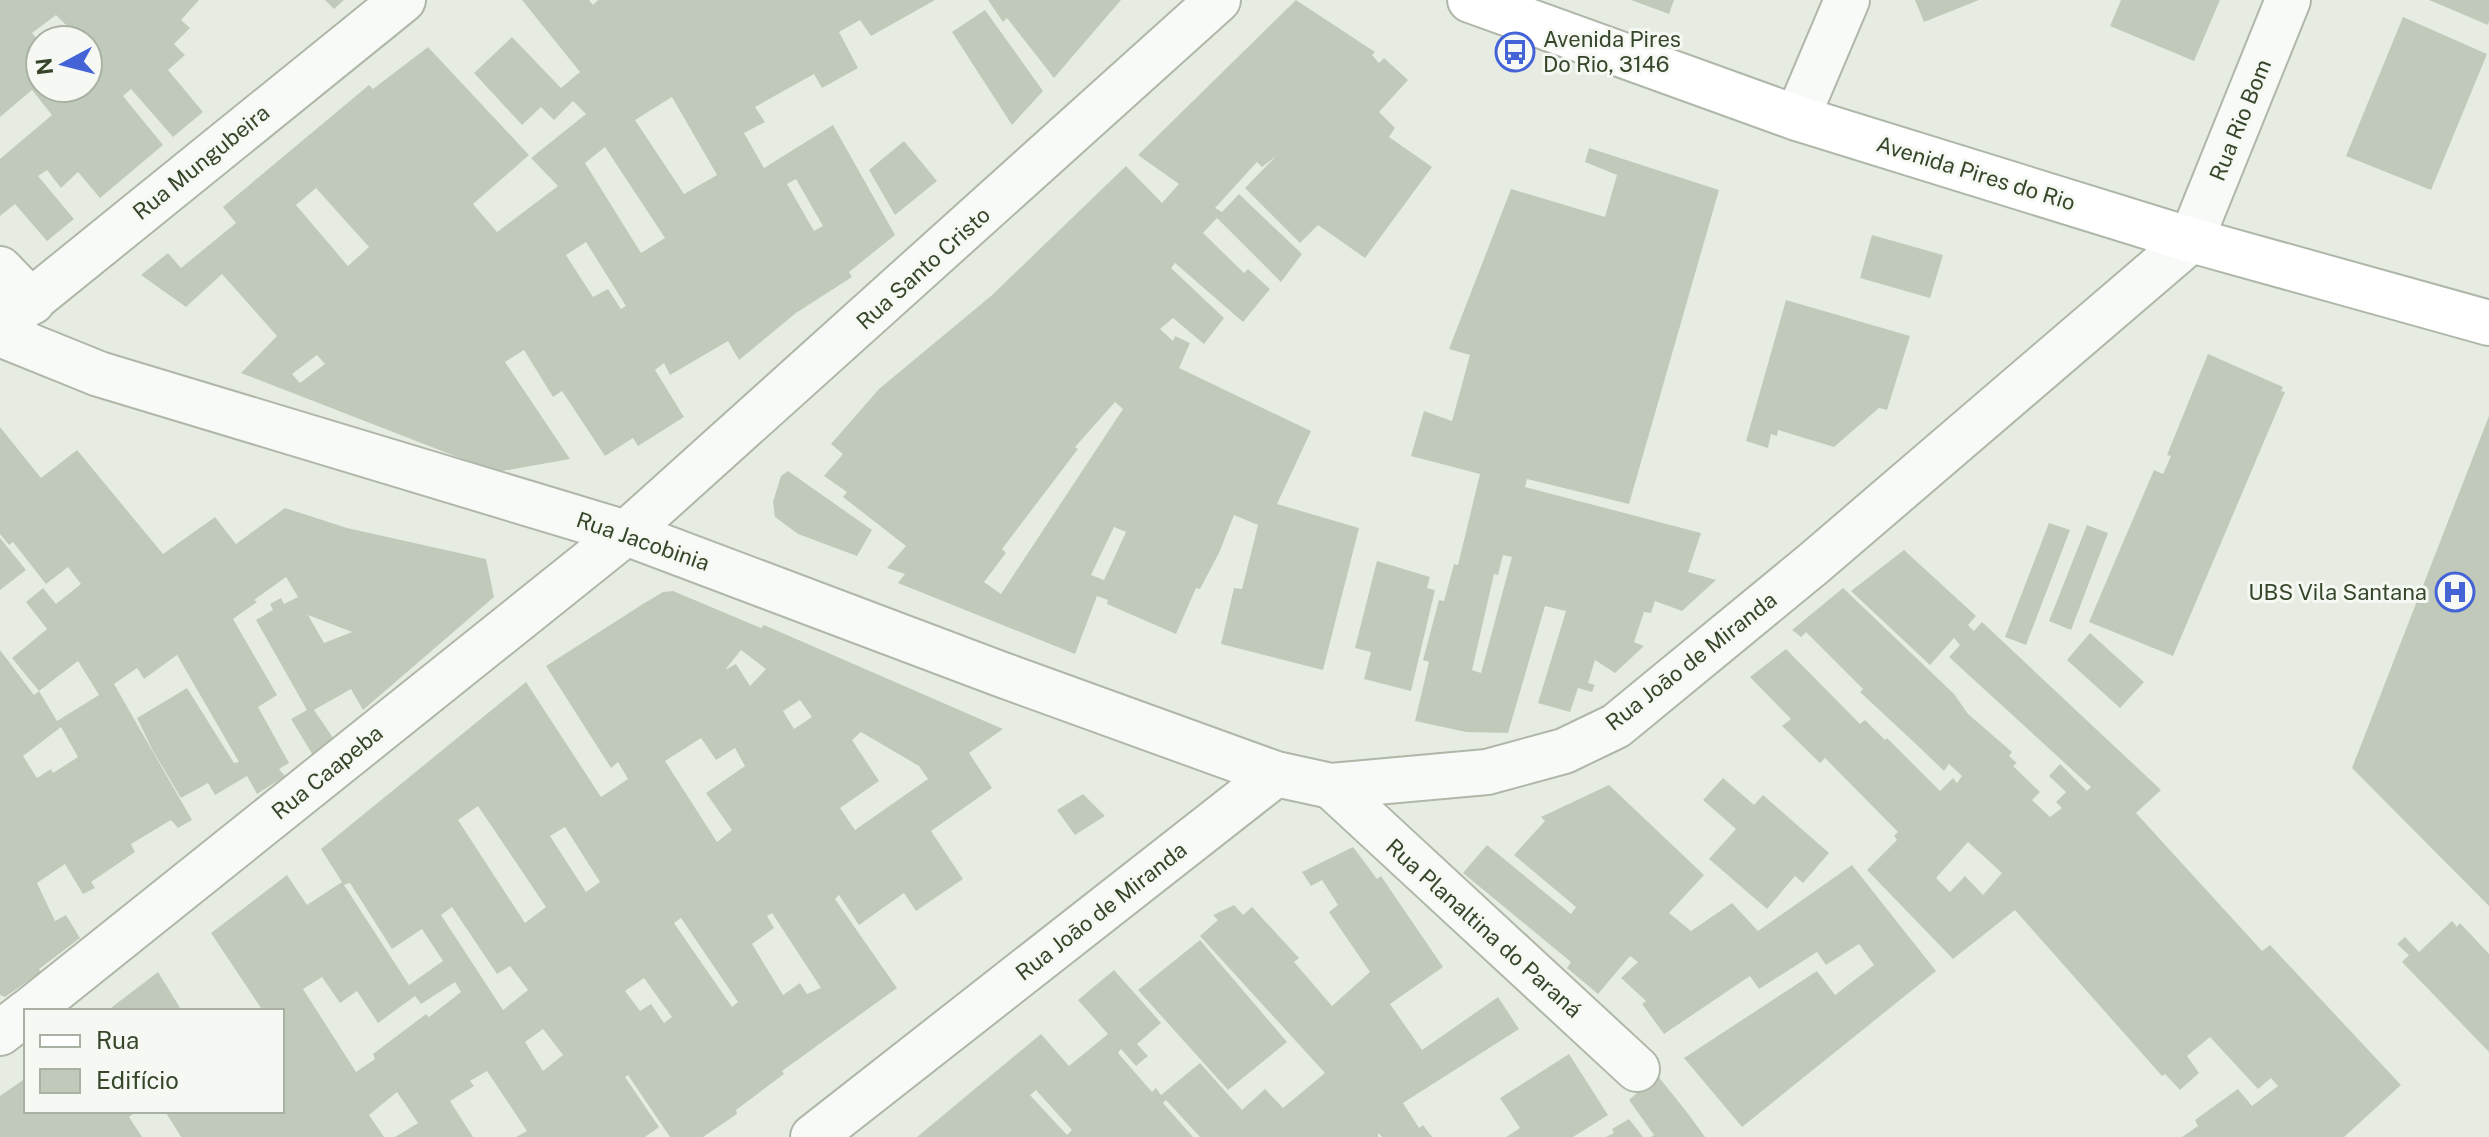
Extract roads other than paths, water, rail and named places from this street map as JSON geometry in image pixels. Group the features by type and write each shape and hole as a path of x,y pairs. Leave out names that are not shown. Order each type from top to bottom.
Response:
{"main road":[{"name":"Avenida Pires do Rio","path":"1470,0 1797,118 2191,240 2489,323"}],"street":[{"name":"Rua Mungubeira","path":"16,314 403,0"},
{"name":"Rua Santo Cristo","path":"626,533 1218,0"},
{"path":"1797,118 1847,0"},
{"name":"Rua Rio Bom","path":"2191,240 2288,0"},
{"name":"Rua João de Miranda","path":"813,1137 1276,774 1331,786 1487,772 1564,751 1616,726 1813,564 2191,240"},
{"path":"0,269 16,314"},
{"name":"Rua Jacobinia","path":"0,334 99,374 626,533 1276,774"},
{"name":"Rua Caapeba","path":"31,1009 626,533"},
{"name":"Rua Planaltina do Paraná","path":"1331,786 1637,1069"},
{"name":"Rua Caapeba","path":"0,1033 24,1014"}],"place":[{"name":"Avenida Pires Do Rio, 3146","path":"1515,52"},
{"name":"UBS Vila Santana","path":"2455,592"}]}
